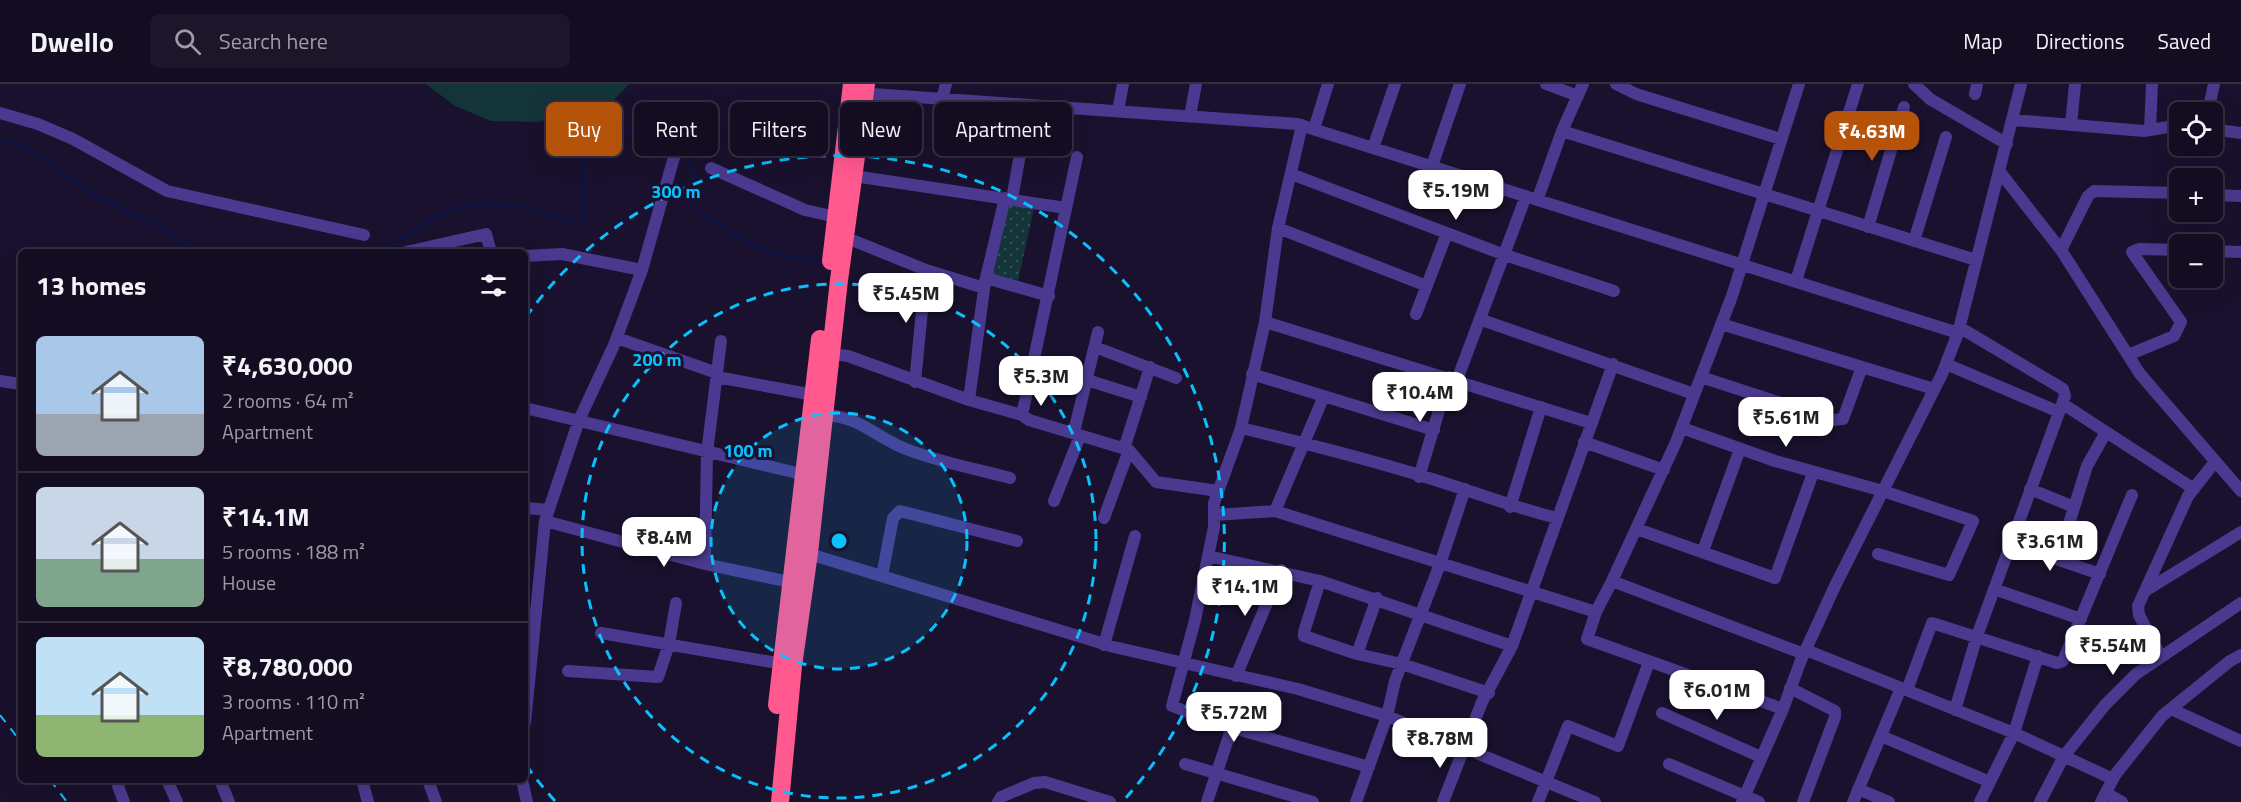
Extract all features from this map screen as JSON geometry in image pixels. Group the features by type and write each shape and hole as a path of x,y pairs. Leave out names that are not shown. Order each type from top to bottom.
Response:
{"highway":[{"path":"828,408 833,287 854,176 858,89"},
{"path":"841,248 836,217 858,89"},
{"path":"770,802 810,476 828,408 838,355 833,287"},
{"path":"792,625 790,582 802,552"},
{"path":"780,802 787,665"}],"street":[{"path":"942,99 946,84"},
{"path":"1118,111 1123,84"},
{"path":"1190,116 1196,84"},
{"path":"1314,129 1328,84"},
{"path":"1373,148 1395,84"},
{"path":"1432,166 1460,84"},
{"path":"1546,84 1578,96"},
{"path":"1419,477 1453,379 1482,320 1505,255 1583,84"},
{"path":"1616,84 1636,94 1781,139"},
{"path":"1783,709 1587,639 1596,612 1637,529 1682,428 1743,265 1799,84"},
{"path":"1796,281 1858,84"},
{"path":"1914,84 1930,99 2007,144"},
{"path":"1743,799 1783,709 1805,652 1946,364 1958,330 2021,84"},
{"path":"2071,125 2075,84"},
{"path":"2150,130 2152,84"},
{"path":"2210,102 2214,84"},
{"path":"858,89 942,99 1302,125 1743,265 1958,330 2063,389 2065,396 2061,408 1977,636 1955,710"},
{"path":"1868,227 1904,107"},
{"path":"0,113 38,124 73,139 167,191 364,235"},
{"path":"2013,120 2150,130 2169,127"},
{"path":"1302,125 1278,228 1265,322 1241,428 1214,503 1208,556 1195,620 1172,706 1232,727 1369,767"},
{"path":"1562,131 1976,260"},
{"path":"2223,131 2241,133"},
{"path":"1914,241 1946,137"},
{"path":"528,695 547,515 579,420 617,338 642,270 674,156"},
{"path":"969,400 985,283 1020,156"},
{"path":"1022,415 1077,157"},
{"path":"711,168 805,210 836,217"},
{"path":"2000,172 2061,250 2142,377 2214,463 2241,491"},
{"path":"1291,174 1505,255 1614,291"},
{"path":"854,176 1066,208"},
{"path":"2061,250 2088,196 2094,191 2169,193"},
{"path":"2223,195 2241,196"},
{"path":"1278,228 1427,286"},
{"path":"1416,314 1447,233"},
{"path":"419,249 486,234 491,249"},
{"path":"841,248 926,270 1049,296"},
{"path":"2128,356 2174,336 2181,322 2132,252 2139,249 2169,250"},
{"path":"2223,251 2241,252"},
{"path":"528,256 562,254 642,270"},
{"path":"915,381 926,270"},
{"path":"1482,320 1694,394"},
{"path":"1265,322 1591,423"},
{"path":"1721,324 1934,389"},
{"path":"1054,501 1077,434 1086,380 1098,332"},
{"path":"617,338 717,375 828,408 876,431 904,449 1010,478"},
{"path":"705,564 707,453 721,341"},
{"path":"1095,347 1176,378"},
{"path":"838,355 969,400 1022,415 1029,420 1126,450 1156,482 1218,491"},
{"path":"1443,802 1482,702 1489,693 1512,646 1613,364"},
{"path":"1946,364 2061,408 2106,432 2194,489"},
{"path":"1104,518 1150,367"},
{"path":"1701,376 1833,420 1843,419 1862,367"},
{"path":"1252,374 1434,430"},
{"path":"1086,380 1141,397"},
{"path":"0,381 18,384"},
{"path":"1275,511 1324,396"},
{"path":"1509,507 1542,407"},
{"path":"528,409 810,476"},
{"path":"1241,428 1305,443 1465,489 1509,507 1557,518"},
{"path":"1682,428 1813,473 1883,491 1971,519 1973,523 1949,575 1878,554"},
{"path":"2058,559 2087,466 2106,432"},
{"path":"1584,442 1664,470"},
{"path":"1703,551 1740,449"},
{"path":"2160,655 2138,612 2145,592 2194,489 2214,463"},
{"path":"1637,529 1775,578 1813,473"},
{"path":"1356,802 1387,716 1402,664 1440,564 1465,489"},
{"path":"2030,489 2074,507"},
{"path":"1853,802 1932,622 2057,663 2063,661 2132,495"},
{"path":"528,509 705,564 790,582"},
{"path":"882,576 893,518 900,511 1017,542"},
{"path":"1214,515 1275,511 1596,612"},
{"path":"2145,592 2241,532"},
{"path":"1104,645 1135,536"},
{"path":"2010,543 2100,574"},
{"path":"802,552 1104,645 1298,689 1387,716 1588,801"},
{"path":"1208,556 1281,570 1320,581 1377,598 1512,646"},
{"path":"1236,676 1281,570"},
{"path":"1320,581 1304,636 1357,654 1402,664 1489,693"},
{"path":"1612,581 1904,689 2014,733 2113,779"},
{"path":"1994,589 2081,619"},
{"path":"1357,654 1377,598"},
{"path":"568,671 658,677 669,644 676,603"},
{"path":"2040,802 2064,756 2105,705 2145,665 2241,603"},
{"path":"601,633 787,665"},
{"path":"2122,802 2104,798 2113,779 2162,716 2230,661 2241,655"},
{"path":"1980,802 2014,733 2038,656"},
{"path":"1538,802 1569,726 1618,746 1649,662"},
{"path":"1790,688 1833,708 1836,714 1803,802"},
{"path":"2171,710 2241,741"},
{"path":"1662,712 1761,757"},
{"path":"1207,802 1232,727"},
{"path":"1881,736 1990,782"},
{"path":"1185,764 1313,802"},
{"path":"1669,764 1743,799 1759,802"},
{"path":"998,802 1001,797 1039,782 1051,783 1106,802"},
{"path":"119,783 124,802"},
{"path":"168,783 177,802"},
{"path":"221,783 229,802"},
{"path":"363,783 368,802"},
{"path":"430,783 436,802"},
{"path":"523,783 527,802"},
{"path":"1858,789 1888,802"}],"green space":[{"path":"426,84 629,84 614,100 607,102 546,102 546,120 539,122 491,121 455,106"},
{"path":"1009,203 1034,208 1018,281 993,275"}],"waterway":[{"path":"387,249 442,213 478,204 508,205 537,211 578,225 583,221 586,155 601,140 611,134 620,131 634,131"},
{"path":"0,140 30,150 92,194 148,220 196,249"},
{"path":"686,156 695,168 693,203 711,219 772,252 825,263"}],"railway":[{"path":"0,715 18,738"},
{"path":"52,783 67,802"}]}
